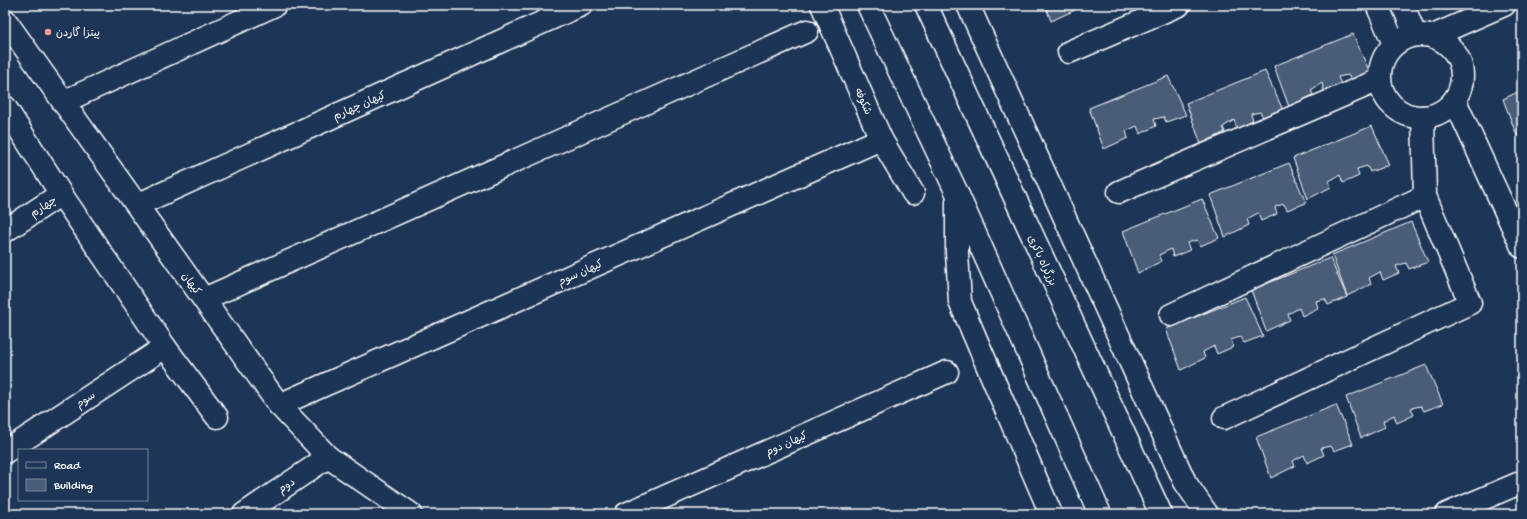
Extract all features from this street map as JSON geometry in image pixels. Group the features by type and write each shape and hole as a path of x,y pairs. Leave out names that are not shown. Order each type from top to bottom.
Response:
{"main road":[{"path":"63,102 275,5"},
{"name":"کیهان چهارم","path":"137,205 581,5"},
{"name":"شکوفه","path":"822,5 881,139 913,193"},
{"path":"868,5 957,193 1100,514"},
{"name":"بزرگراه باکری","path":"926,5 1161,512"},
{"path":"968,5 1185,482 1207,514"},
{"path":"1069,52 1179,5"},
{"path":"1377,5 1394,44"},
{"path":"1403,5 1424,35 1447,44 1458,56 1462,72 1460,88 1454,101 1440,112 1423,117 1408,116 1394,108 1384,95 1379,80 1381,64 1388,49 1401,39 1424,35 1504,5"},
{"name":"کیهان","path":"5,20 280,405 328,456 411,514"},
{"path":"204,299 807,31"},
{"path":"1119,192 1379,80"},
{"path":"1454,101 1522,247"},
{"path":"5,107 61,194 164,347 218,417"},
{"path":"1224,418 1470,303 1425,196 1423,117"},
{"name":"کیهان سوم","path":"280,405 881,139"},
{"path":"957,193 957,253 960,302 1051,514"},
{"name":"چهارم","path":"5,231 61,194"},
{"path":"1171,315 1425,196"},
{"name":"سوم","path":"5,452 164,347"},
{"name":"کیهان دوم","path":"626,514 947,372"},
{"name":"دوم","path":"244,514 328,456"},
{"path":"1447,514 1522,482"}],"building":[{"path":"1045,5 1074,5 1075,10 1051,21"},
{"path":"1353,34 1370,73 1351,80 1348,75 1338,77 1341,84 1324,91 1322,83 1311,90 1313,95 1289,107 1274,66"},
{"path":"1265,71 1283,110 1263,117 1260,112 1251,114 1253,121 1237,129 1234,120 1223,127 1225,132 1201,144 1186,103"},
{"path":"1168,76 1186,115 1166,122 1164,117 1154,119 1156,126 1140,134 1137,126 1126,131 1128,138 1104,149 1089,108"},
{"path":"1522,90 1522,133 1517,136 1503,99"},
{"path":"1372,126 1389,165 1370,172 1367,166 1357,169 1359,176 1343,183 1340,175 1329,181 1331,187 1308,199 1293,158"},
{"path":"1289,163 1306,203 1287,210 1284,204 1275,207 1277,214 1261,221 1258,213 1247,219 1249,225 1225,237 1210,195"},
{"path":"1202,199 1219,238 1200,246 1197,240 1187,243 1190,250 1173,257 1171,249 1159,255 1162,261 1138,273 1123,231"},
{"path":"1411,222 1428,262 1409,269 1406,263 1396,266 1399,273 1383,280 1380,272 1369,278 1371,284 1347,296 1332,255"},
{"path":"1330,258 1347,297 1328,305 1325,299 1316,301 1318,308 1302,316 1299,308 1288,314 1290,320 1266,331 1251,290"},
{"path":"1245,297 1263,336 1244,343 1240,337 1231,340 1233,347 1217,354 1214,346 1203,352 1205,358 1181,370 1166,329"},
{"path":"1426,365 1443,404 1424,411 1421,406 1411,408 1414,415 1397,423 1394,415 1383,421 1385,427 1361,438 1346,397"},
{"path":"1336,405 1353,444 1334,451 1331,446 1321,448 1324,455 1307,463 1304,455 1293,461 1295,466 1271,478 1256,437"}],"place":[{"name":"پیتزا گاردن","path":"48,32"}]}
